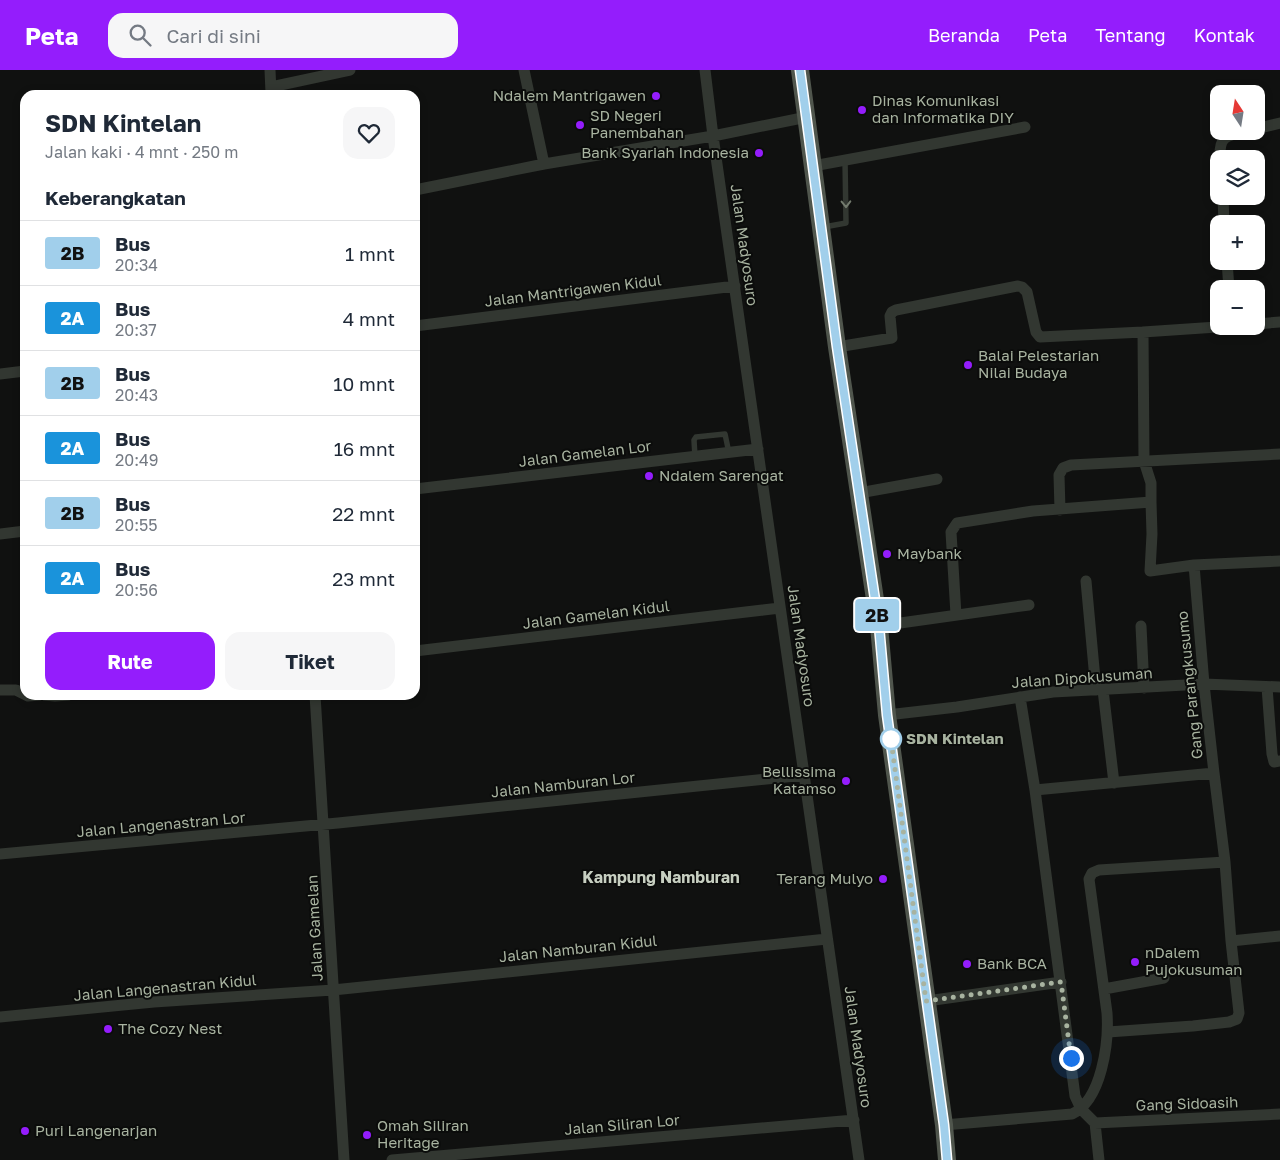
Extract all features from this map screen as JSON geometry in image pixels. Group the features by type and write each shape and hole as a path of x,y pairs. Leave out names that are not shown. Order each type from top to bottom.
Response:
{"main road":[{"path":"800,70 837,347 879,626 887,715 944,1125 946,1160"}],"street":[{"path":"270,70 271,90"},
{"path":"275,90 350,70"},
{"path":"524,70 544,164"},
{"name":"Jalan Madyosuro","path":"705,70 859,1160"},
{"path":"420,189 544,164 713,136 807,117"},
{"path":"1265,127 1280,123"},
{"path":"813,166 1025,127"},
{"name":"Jalan Mantrigawen Kidul","path":"420,325 735,286"},
{"path":"837,347 892,338 890,316 896,310 1018,286 1027,292 1036,332 1040,337 1210,327"},
{"path":"1265,323 1280,322"},
{"path":"1143,332 1144,461 1151,483 1152,534 1150,571 1194,565 1280,561"},
{"path":"0,374 20,372"},
{"name":"Jalan Gamelan Lor","path":"420,488 758,449"},
{"path":"1060,510 1059,475 1063,468 1071,465 1280,454"},
{"path":"859,493 937,480"},
{"path":"956,615 951,532 957,523 1033,512 1151,502"},
{"path":"0,534 20,532"},
{"name":"Gang Parangkusumo","path":"1035,790 1214,773 1194,565"},
{"path":"1086,581 1099,690 1114,783"},
{"path":"879,626 1029,605"},
{"name":"Jalan Gamelan Kidul","path":"420,650 780,608"},
{"path":"1141,626 1144,688"},
{"name":"Jalan Dipokusuman","path":"887,715 957,707 1053,692 1204,684 1280,687"},
{"path":"1267,687 1272,754 1274,762 1280,761"},
{"path":"0,690 16,690 20,692"},
{"path":"1020,697 1035,790 1075,1096 1081,1109 1095,1123 1099,1160"},
{"name":"Jalan Gamelan","path":"315,700 344,1160"},
{"path":"1108,1032 1211,1024 1237,1019 1239,1013 1225,862 1214,773"},
{"name":"Jalan Namburan Lor","path":"324,824 805,775"},
{"name":"Jalan Langenastran Lor","path":"0,854 324,824"},
{"path":"944,1125 1072,1114 1081,1109 1103,1067 1108,1032 1089,879 1092,873 1099,870 1225,862"},
{"path":"1231,941 1280,936"},
{"name":"Jalan Namburan Kidul","path":"333,990 827,939"},
{"path":"1104,989 1164,978"},
{"path":"926,1001 1061,982"},
{"name":"Jalan Langenastran Kidul","path":"0,1017 154,1002 333,990"},
{"name":"Gang Sidoasih","path":"1095,1123 1280,1114"},
{"name":"Jalan Siliran Lor","path":"392,1160 854,1120"}],"lane":[{"path":"821,228 846,222 845,160"},
{"path":"695,457 694,438 706,436 726,435 729,453"}],"bus line":[{"name":"2B","path":"800,70 837,347 879,626 887,715 944,1125 947,1160"}],"place":[{"name":"Ndalem Mantrigawen","path":"656,96"},
{"name":"Dinas Komunikasi dan Informatika DIY","path":"862,110"},
{"name":"SD Negeri Panembahan","path":"580,125"},
{"name":"Bank Syariah Indonesia","path":"759,153"},
{"name":"Balai Pelestarian Nilai Budaya","path":"968,365"},
{"name":"Ndalem Sarengat","path":"649,476"},
{"name":"Maybank","path":"887,554"},
{"name":"SDN Kintelan","path":"891,739"},
{"name":"Bellissima Katamso","path":"846,781"},
{"name":"Terang Mulyo","path":"883,879"},
{"name":"nDalem Pujokusuman","path":"1135,962"},
{"name":"Bank BCA","path":"967,964"},
{"name":"The Cozy Nest","path":"108,1029"},
{"name":"Puri Langenarjan","path":"25,1131"},
{"name":"Omah Siliran Heritage","path":"367,1135"}],"district":[{"name":"Kampung Namburan","path":"661,877"}],"route":[{"path":"891,739 890,732 926,1001 1061,982 1071,1058"}]}
